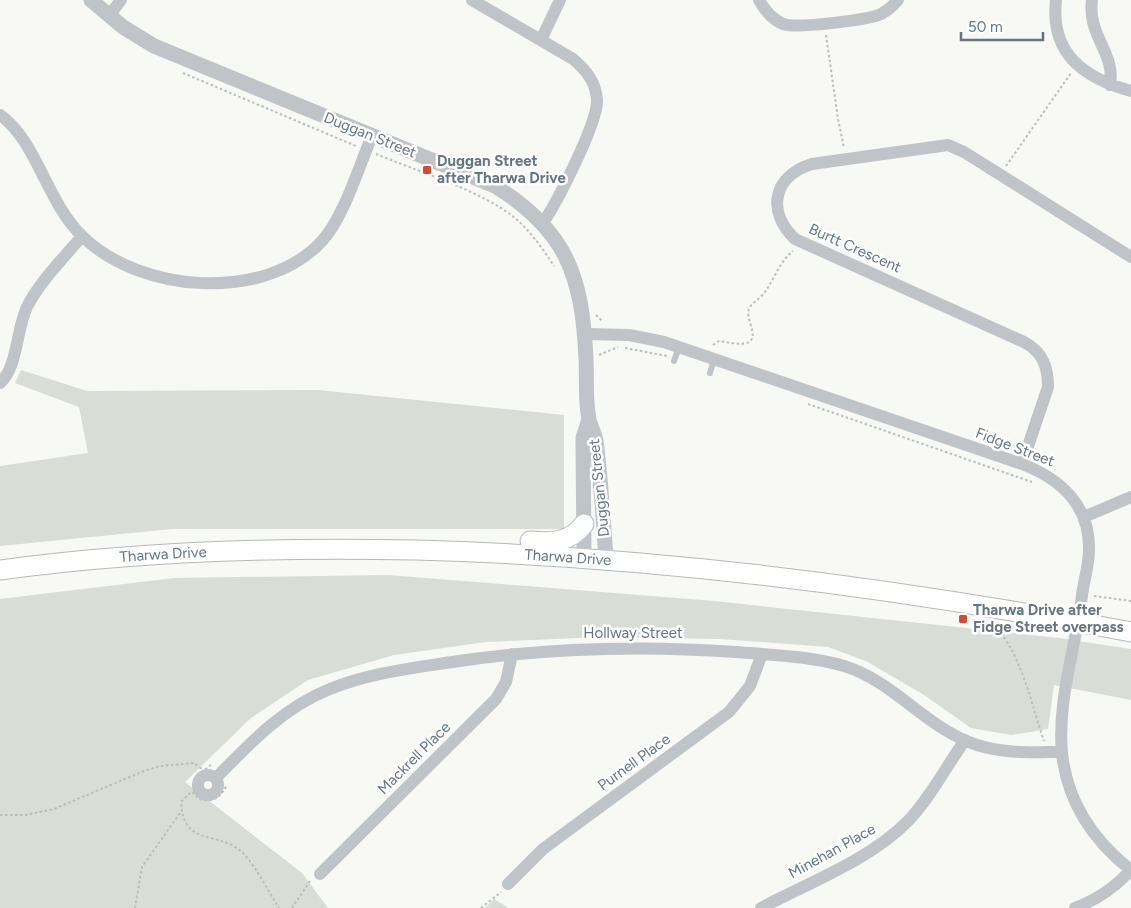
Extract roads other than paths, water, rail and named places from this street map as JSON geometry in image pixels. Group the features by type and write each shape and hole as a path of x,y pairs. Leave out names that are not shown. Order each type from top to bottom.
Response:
{"main road":[{"path":"450,551 477,542 508,540 560,541 570,538 584,524"},
{"name":"Tharwa Drive","path":"0,570 154,556 254,550 341,548 606,558 854,586 965,602 1131,632"}],"street":[{"name":"Duggan Street","path":"91,0 109,16 154,46 495,186 517,200 543,223 562,250 574,274 581,299 585,334 589,419 596,441 606,558"},
{"path":"109,16 121,0"},
{"path":"472,0 585,69 593,82 597,98 593,122 555,206 543,223"},
{"path":"540,40 560,0"},
{"path":"759,0 765,10 782,23 802,26 876,16 887,11 898,0"},
{"path":"1056,0 1054,13 1057,32 1070,58 1084,72 1110,85 1131,91"},
{"path":"1092,0 1091,18 1096,36 1111,63 1110,85"},
{"path":"0,115 12,126 26,144 59,208 82,236 103,254 126,267 152,276 179,282 258,279 279,272 307,256 324,240 337,220 372,136"},
{"name":"Burtt Crescent","path":"1022,464 1048,387 1048,373 1040,355 1024,342 795,239 785,229 777,210 780,189 787,177 798,168 812,164 948,146 964,152 1131,257"},
{"path":"0,383 11,369 17,334 32,298 82,236"},
{"name":"Fidge Street","path":"585,334 629,335 652,338 1022,464 1043,472 1060,484 1074,499 1084,517 1089,551 1082,613 1074,642 1064,710 1062,752 1069,786 1084,818 1104,847 1131,870"},
{"name":"Duggan Street","path":"584,557 584,438 589,419"},
{"path":"1084,517 1131,497"},
{"name":"Hollway Street","path":"197,791 208,795 216,792 219,785 205,777 299,704 328,690 359,679 409,668 512,654 637,648 762,654 818,661 857,671 881,683 965,740 999,751 1062,752"},
{"name":"Mackrell Place","path":"317,876 496,699 506,682 512,654"},
{"name":"Purnell Place","path":"508,884 542,849 729,712 750,686 762,654"},
{"name":"Minehan Place","path":"760,908 863,855 887,840 916,812 965,740"},
{"path":"1075,908 1096,900 1115,887 1131,870"}],"lane":[{"path":"674,361 679,347"},
{"path":"710,373 711,358"}],"place":[{"name":"Duggan Street after Tharwa Drive","path":"427,170"},
{"name":"Tharwa Drive after Fidge Street overpass","path":"963,619"}]}
